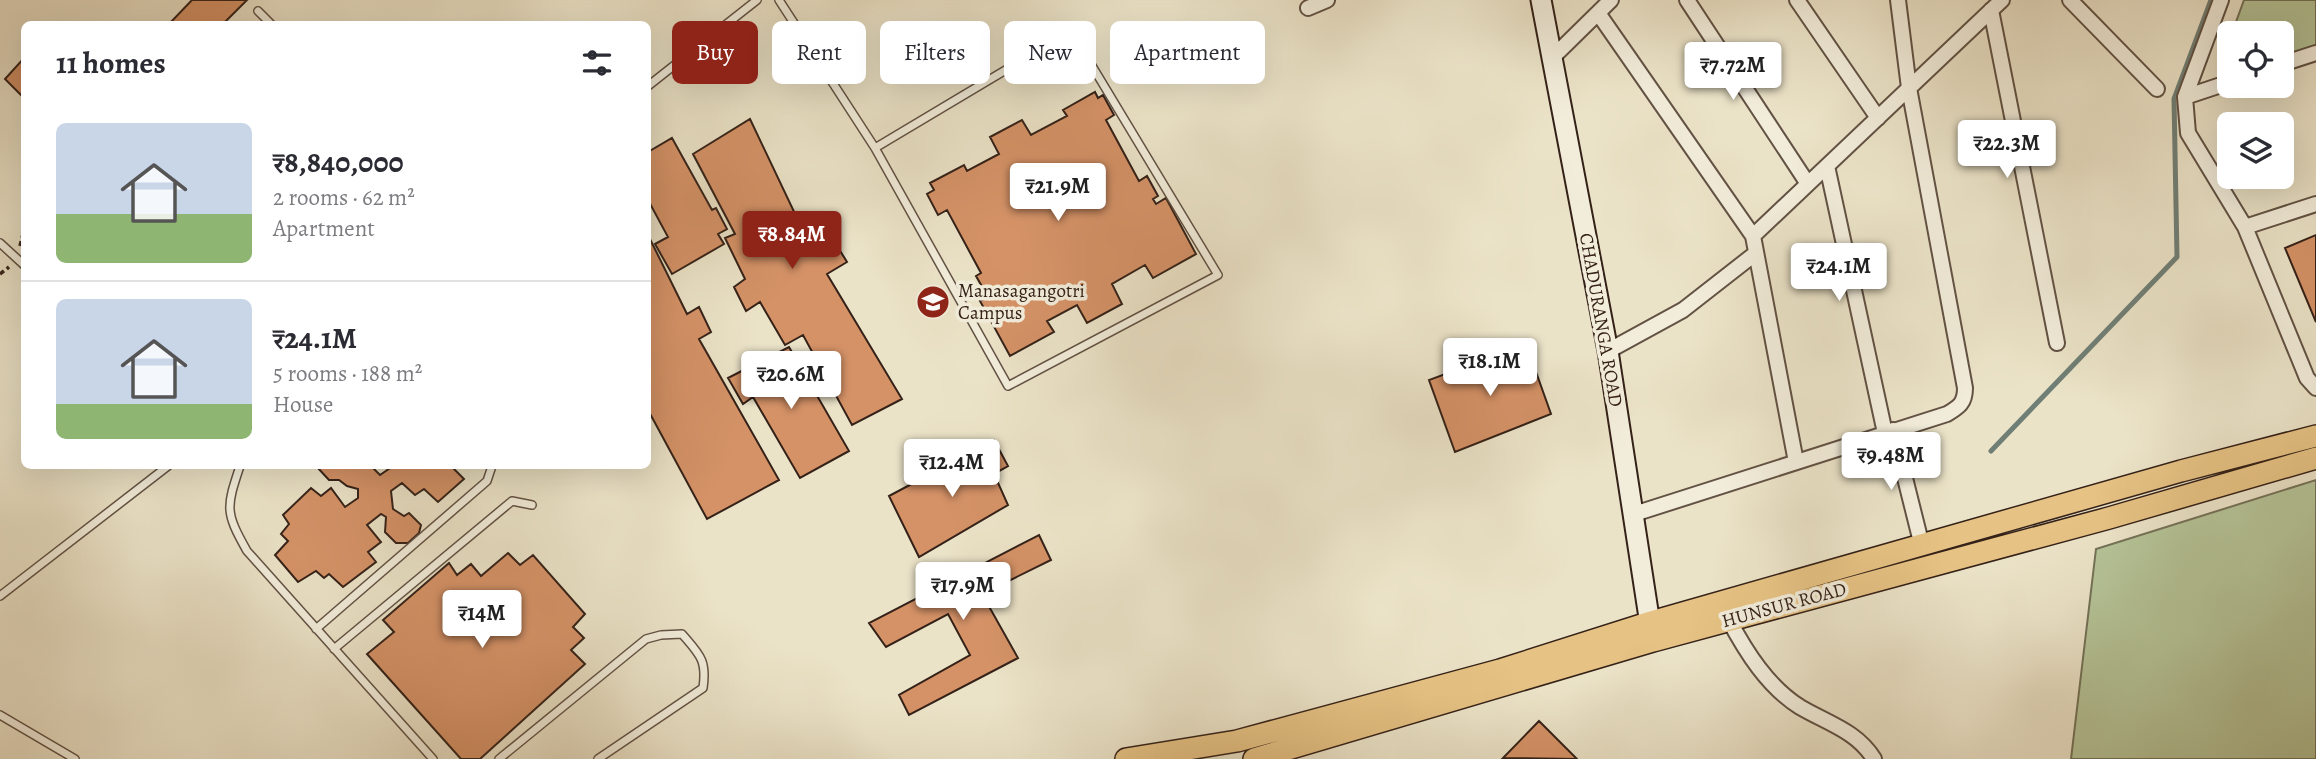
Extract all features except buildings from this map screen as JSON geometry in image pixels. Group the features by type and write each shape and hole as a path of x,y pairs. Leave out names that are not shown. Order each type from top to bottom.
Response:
{"main road":[{"path":"1126,759 1237,741 1652,632 1922,546 2181,471 2316,436"},
{"name":"HUNSUR ROAD","path":"1254,759 1652,632 1729,620 2109,518 2316,458"}],"street":[{"path":"1308,8 1327,0"},
{"name":"CHADURANGA ROAD","path":"1541,0 1608,351 1652,632"},
{"path":"1553,57 1611,0"},
{"path":"1687,0 1808,184"},
{"path":"1797,0 1878,118"},
{"path":"1634,514 1947,414 1965,400 1965,388 1909,88 1898,0"},
{"path":"2070,0 2157,89"},
{"path":"2221,0 2185,97 2188,133 2245,227 2307,378 2316,388"},
{"path":"1753,236 1997,5"},
{"path":"1997,5 2057,343"},
{"path":"1598,13 1753,236 1796,462"},
{"path":"2294,60 2316,53"},
{"path":"2185,97 2217,86"},
{"path":"1827,166 1889,431 1922,546"},
{"path":"2245,227 2316,204"},
{"path":"1608,351 1683,310 1756,253"},
{"path":"1729,620 1751,658 1778,689 1800,707 1849,732 1864,744 1874,759"}],"lane":[{"path":"651,84 757,0"},
{"path":"779,0 875,148 1008,386 1218,275 1071,31 875,148"},
{"path":"258,11 268,21"},
{"path":"0,243 21,262"},
{"path":"0,596 164,469"},
{"path":"239,469 228,507 232,524 247,551 433,759"},
{"path":"316,629 487,481 491,469"},
{"path":"334,649 512,500 532,505"},
{"path":"502,758 646,639 682,634 696,650 706,668 703,688 597,759"},
{"path":"0,715 75,759"}],"green space":[{"path":"2244,0 2316,0 2316,45 2294,53 2294,21 2236,21"},
{"path":"2316,480 2316,759 2071,759 2096,549"}],"waterway":[{"path":"1991,451 2177,257 2174,99 2211,0"}],"place":[{"name":"Manasagangotri Campus","path":"933,302"}]}
